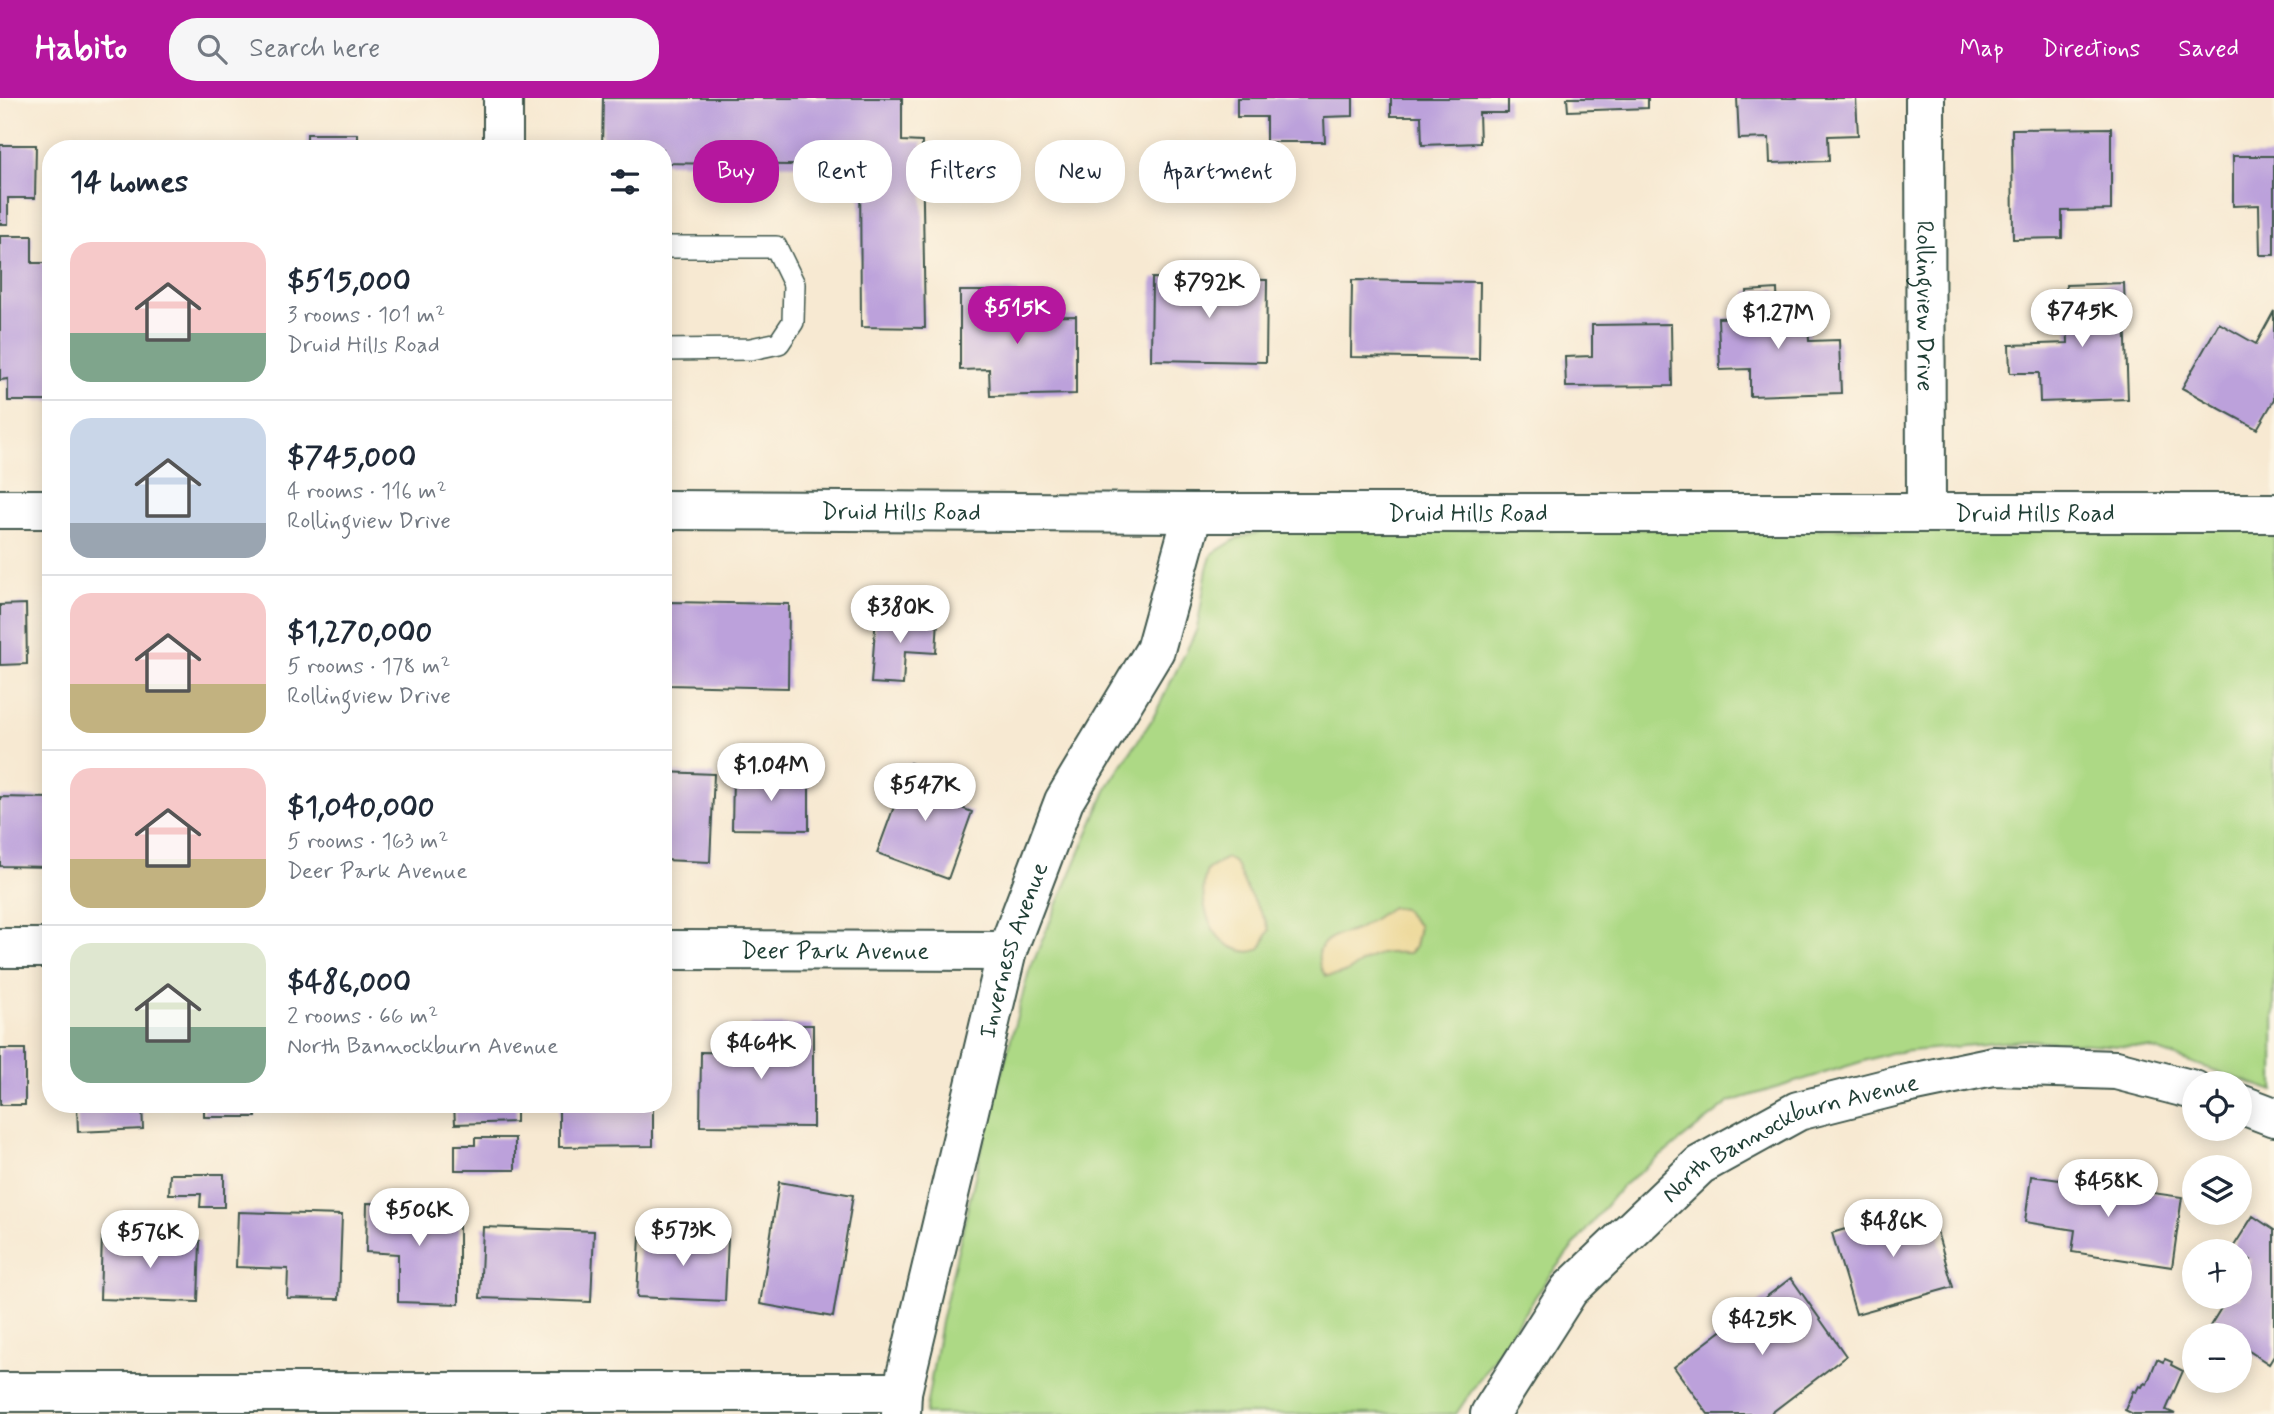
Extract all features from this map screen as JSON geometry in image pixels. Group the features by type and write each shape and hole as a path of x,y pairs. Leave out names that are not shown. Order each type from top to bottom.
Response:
{"street":[{"path":"503,98 503,140"},
{"name":"Rollingview Drive","path":"1925,98 1926,513"},
{"path":"0,509 42,509"},
{"name":"Druid Hills Road","path":"672,510 2274,513"},
{"name":"Inverness Avenue","path":"901,1403 1007,951 1064,801 1155,650 1194,513"},
{"path":"0,948 42,948"},
{"name":"Deer Park Avenue","path":"672,950 1007,951"},
{"name":"North Bannockburn Avenue","path":"1490,1414 1569,1290 1700,1165 1798,1111 1993,1066 2116,1070 2182,1087"},
{"path":"2252,1108 2274,1116"},
{"path":"0,1392 901,1403"}],"lane":[{"path":"672,247 776,247 794,285 793,322 779,343 751,349 672,351"}],"green space":[{"path":"2274,527 2274,1091 2252,1083 2252,1071 2216,1071 2150,1048 2026,1040 1890,1053 1730,1102 1621,1187 1550,1275 1456,1414 925,1414 941,1322 982,1147 1029,971 1108,786 1153,718 1197,629 1212,554 1238,538 1266,530"}],"sand":[{"path":"1226,858 1235,863 1269,930 1262,946 1251,952 1227,944 1219,937 1207,916 1203,892 1207,870"},
{"path":"1392,907 1403,909 1419,926 1415,947 1409,953 1378,954 1347,972 1326,976 1320,966 1319,956 1326,941 1358,929"}],"building":[{"path":"603,98 902,98 902,141 906,141 906,203 923,203 925,328 861,327 860,203 892,203 892,140 793,140 793,165 779,165 779,140 693,140 693,163 672,163 672,140 602,140"},
{"path":"1237,98 1353,98 1353,116 1324,117 1325,142 1266,140 1266,117 1237,117"},
{"path":"1391,98 1508,98 1508,113 1479,113 1480,143 1422,145 1421,116 1391,116"},
{"path":"1567,98 1648,98 1648,108 1568,111"},
{"path":"1737,98 1856,98 1858,135 1828,136 1829,161 1770,163 1769,138 1739,139"},
{"path":"2111,128 2111,210 2062,211 2062,238 2013,239 2012,129"},
{"path":"307,134 358,134 358,140 307,140"},
{"path":"0,145 36,145 35,198 8,198 8,224 0,224"},
{"path":"2233,156 2274,156 2274,255 2260,255 2259,205 2233,206"},
{"path":"0,236 32,236 32,263 42,263 42,401 8,401 8,379 0,380"},
{"path":"1152,278 1267,280 1266,362 1151,360"},
{"path":"1352,280 1480,282 1479,359 1351,357"},
{"path":"2124,283 2128,399 2040,402 2039,373 2010,373 2009,345 2068,343 2066,285"},
{"path":"1777,289 1778,316 1808,315 1809,341 1839,340 1841,393 1750,396 1750,369 1720,370 1718,318 1748,317 1747,291"},
{"path":"960,291 1018,291 1018,317 1076,316 1076,394 990,396 989,369 960,370"},
{"path":"2274,311 2274,400 2257,429 2182,388 2219,323 2256,344"},
{"path":"1671,324 1672,386 1566,387 1565,357 1592,356 1592,325"},
{"path":"672,602 789,604 788,688 672,685"},
{"path":"26,604 27,664 0,665 0,605"},
{"path":"876,616 938,619 936,653 905,651 903,685 871,683"},
{"path":"910,763 957,781 949,803 972,812 948,879 877,853"},
{"path":"672,772 714,774 710,862 672,860"},
{"path":"733,776 809,777 809,830 732,829"},
{"path":"0,797 42,798 42,867 0,866"},
{"path":"750,1025 813,1025 813,1127 700,1126 701,1052 749,1053"},
{"path":"0,1049 25,1049 25,1105 0,1105"},
{"path":"77,1113 142,1113 143,1129 78,1132"},
{"path":"204,1113 256,1113 256,1117 204,1117"},
{"path":"454,1113 516,1113 516,1122 455,1124"},
{"path":"559,1113 653,1113 653,1146 559,1147"},
{"path":"475,1138 515,1138 515,1170 455,1170 455,1145 475,1145"},
{"path":"170,1174 224,1174 224,1207 200,1207 201,1194 169,1194"},
{"path":"2031,1176 2182,1197 2172,1267 2072,1252 2075,1230 2025,1222"},
{"path":"779,1182 853,1195 833,1317 760,1304"},
{"path":"367,1203 459,1204 459,1304 398,1302 398,1254 366,1252"},
{"path":"1929,1204 1953,1287 1856,1314 1832,1233"},
{"path":"238,1212 342,1215 339,1299 287,1298 288,1269 236,1267"},
{"path":"2252,1218 2274,1230 2274,1356 2269,1364 2252,1353 2252,1323 2212,1323 2221,1309 2252,1309 2252,1239 2238,1239 2247,1225 2252,1225"},
{"path":"483,1227 594,1231 591,1302 480,1298"},
{"path":"640,1236 728,1239 725,1301 637,1297"},
{"path":"102,1237 200,1241 198,1302 100,1299"},
{"path":"1791,1278 1846,1356 1770,1414 1708,1414 1674,1367"},
{"path":"2157,1359 2172,1362 2171,1365 2182,1370 2166,1410 2175,1414 2133,1414 2125,1410 2133,1391 2136,1392 2144,1383 2147,1384"}]}
